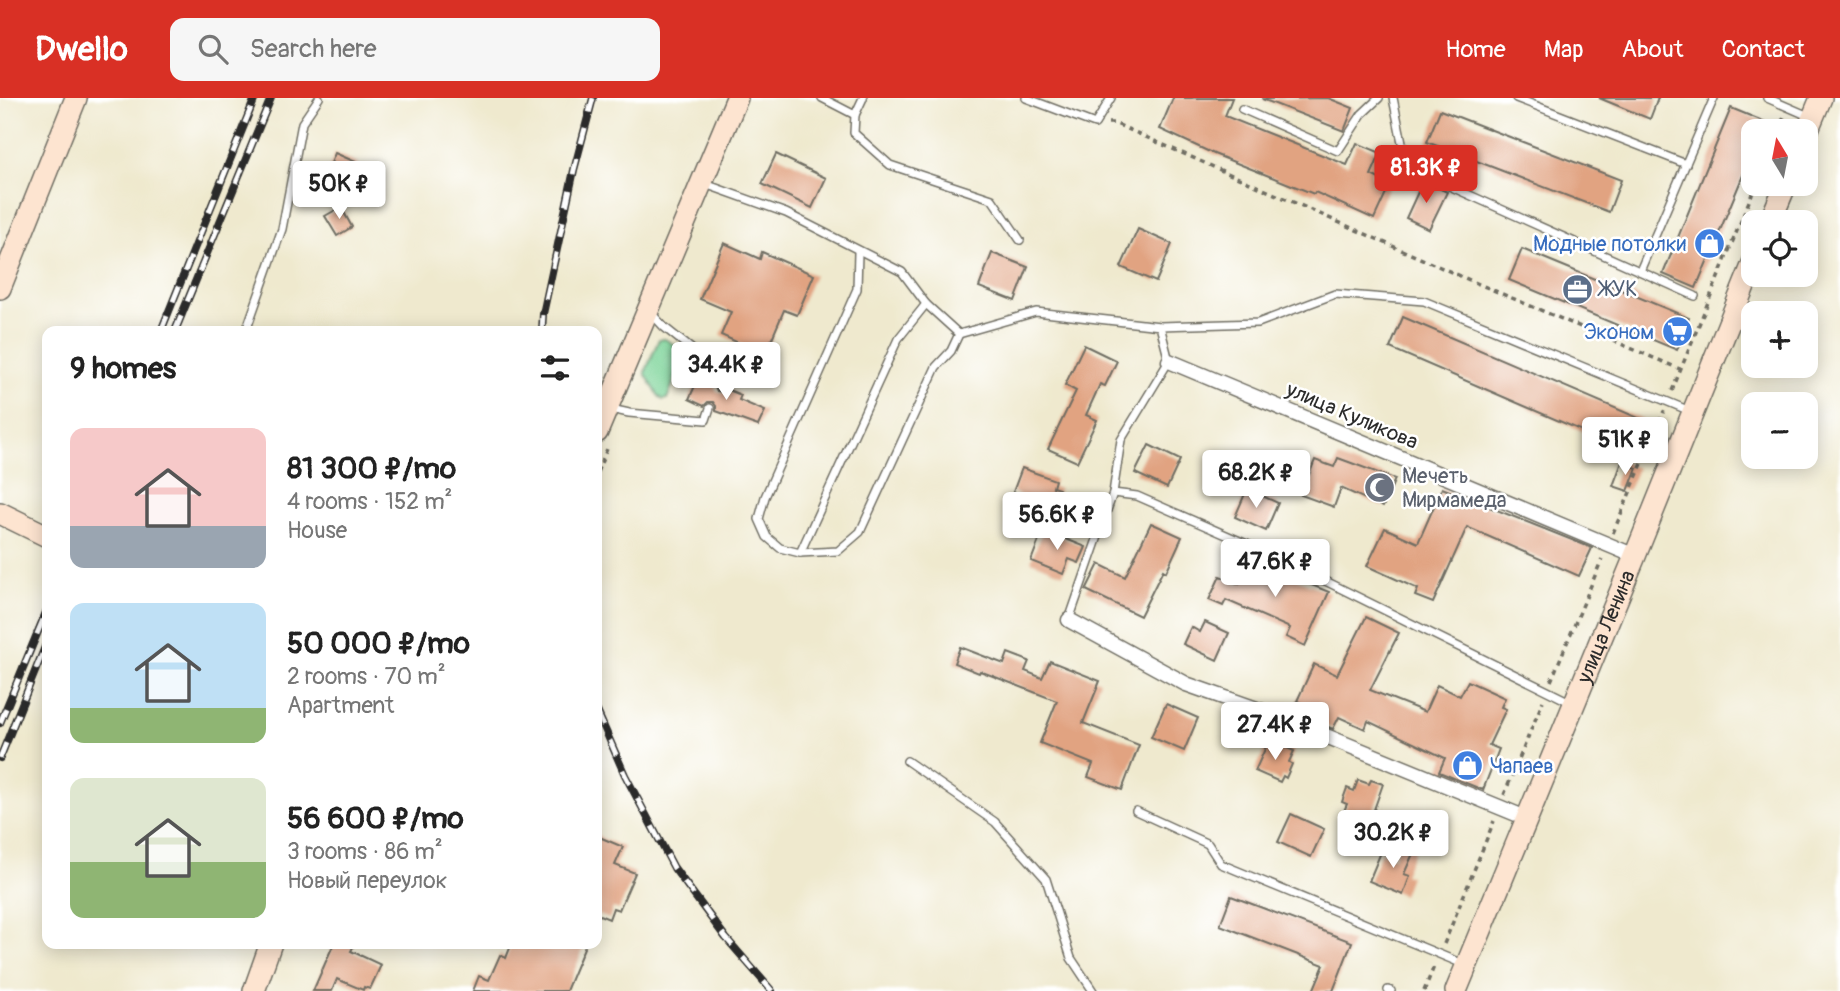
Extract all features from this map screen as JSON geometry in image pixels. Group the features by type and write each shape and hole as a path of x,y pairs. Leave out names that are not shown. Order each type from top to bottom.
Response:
{"street":[{"path":"0,288 76,98"},
{"path":"602,420 737,98"},
{"path":"1812,119 1821,98"},
{"name":"улица Ленина","path":"1456,991 1743,287"},
{"name":"улица Куликова","path":"1169,361 1635,556"},
{"path":"0,513 42,534"},
{"path":"1069,620 1186,684 1282,718 1526,818"},
{"path":"254,991 269,949"}],"lane":[{"path":"248,326 282,229 302,123 319,98"},
{"path":"822,98 855,115"},
{"path":"863,98 855,115 853,134 890,165 992,198 1020,240"},
{"path":"1026,98 1038,100 1095,124 1111,98"},
{"path":"1241,109 1338,151 1362,114 1379,98"},
{"path":"1393,98 1407,167 1695,296"},
{"path":"1516,98 1686,164"},
{"path":"1640,271 1714,98"},
{"path":"1767,98 1798,119"},
{"path":"702,183 786,213 858,252 902,272 926,304 959,334"},
{"path":"858,252 857,289 770,485 759,519 767,537 780,548 800,553 838,551 860,532 936,367 951,351 959,334 1036,312 1160,326 1258,323 1335,294 1424,301 1692,412"},
{"path":"800,553 898,339 926,304"},
{"path":"649,309 663,327 724,375 720,386"},
{"path":"1069,620 1113,493 1121,440 1169,361 1160,326"},
{"path":"607,408 629,413 706,420 710,408"},
{"path":"1113,493 1137,496 1281,559 1573,703"},
{"path":"907,761 995,822 1045,879 1071,958 1093,991"},
{"path":"1136,811 1208,844 1221,864 1467,965"}],"path":[{"path":"1095,124 1114,123 1486,287 1680,369"},
{"path":"1424,991 1751,196"}],"green space":[{"path":"659,339 665,339 677,347 681,363 667,399 663,400 645,373"}],"building":[{"path":"1173,98 1232,98 1225,116 1347,165 1357,143 1381,153 1371,175 1390,184 1374,219 1315,192 1314,194 1214,154 1160,129"},
{"path":"1328,98 1353,108 1344,131 1262,99"},
{"path":"1599,98 1658,98 1650,119"},
{"path":"1731,108 1758,119 1741,119 1741,180 1696,288 1663,274"},
{"path":"1440,110 1621,180 1609,212 1427,142"},
{"path":"335,153 358,163 344,195 322,186"},
{"path":"776,154 826,178 812,208 762,184"},
{"path":"1423,181 1447,192 1429,229 1406,218"},
{"path":"341,207 352,227 337,236 325,216"},
{"path":"1138,229 1172,244 1156,282 1121,267"},
{"path":"724,243 760,259 762,252 814,275 797,315 784,310 765,355 721,335 731,312 700,299"},
{"path":"1522,249 1689,318 1677,350 1509,280"},
{"path":"992,253 1028,267 1015,301 979,287"},
{"path":"1403,317 1643,420 1629,451 1390,348"},
{"path":"1084,345 1117,361 1105,386 1100,384 1086,415 1097,420 1077,462 1048,449 1076,391 1065,385"},
{"path":"699,377 714,384 717,391 726,389 741,395 739,400 765,411 758,426 716,411 713,402 704,406 689,399"},
{"path":"1149,445 1180,460 1167,488 1135,473"},
{"path":"1338,458 1395,479 1383,507 1341,488 1334,507 1301,495 1315,460 1334,467"},
{"path":"1622,462 1637,468 1628,491 1613,486"},
{"path":"1022,468 1055,480 1053,487 1059,489 1053,504 1047,501 1042,513 1018,504 1022,496 1013,492"},
{"path":"1442,488 1592,548 1579,576 1467,527 1433,603 1415,596 1418,589 1367,566 1385,528 1418,543"},
{"path":"1247,489 1278,503 1266,531 1235,517"},
{"path":"1151,523 1182,537 1166,572 1163,570 1140,616 1086,590 1099,564 1125,577"},
{"path":"1043,530 1086,547 1079,563 1069,559 1063,574 1031,561"},
{"path":"1248,564 1262,571 1265,566 1329,592 1305,646 1286,637 1290,628 1226,600 1223,606 1209,600 1220,576 1239,584"},
{"path":"1366,617 1399,633 1370,690 1425,712 1437,685 1460,696 1468,681 1505,698 1501,707 1506,709 1489,745 1499,749 1483,790 1439,772 1445,758 1368,721 1365,729 1339,717 1333,729 1309,719 1314,709 1297,701 1314,664 1337,675"},
{"path":"1205,622 1229,633 1217,660 1183,644 1191,627 1200,632"},
{"path":"960,647 1004,664 1008,653 1029,661 1025,671 1042,678 1050,661 1100,681 1083,723 1139,745 1122,790 1088,777 1093,764 1040,743 1057,701 954,663"},
{"path":"1166,704 1198,718 1184,751 1151,737"},
{"path":"1269,740 1294,751 1286,778 1283,776 1280,782 1255,771"},
{"path":"1358,780 1369,784 1371,780 1383,784 1370,821 1344,811 1347,804 1342,802 1347,788 1354,791"},
{"path":"1291,814 1324,829 1311,857 1278,842"},
{"path":"602,838 623,847 615,865 635,873 619,910 613,908 609,919 602,916"},
{"path":"1400,843 1415,849 1404,874 1410,876 1403,895 1369,881 1381,852 1394,857"},
{"path":"1231,896 1352,942 1333,991 1313,991 1324,965 1220,925"},
{"path":"331,949 352,949 351,951 381,965 370,989 364,987 363,990 337,979 332,991 313,991"},
{"path":"510,949 584,949 566,991 473,991 479,976 489,980 500,955 506,958"}],"railway":[{"path":"163,326 255,98"},
{"path":"177,326 271,98"},
{"path":"542,326 574,170 593,98"},
{"path":"0,723 42,622"},
{"path":"0,758 42,654"},
{"path":"602,722 625,775 674,868 726,938 772,991"}],"place":[{"name":"Модные потолки","path":"1709,244"},
{"name":"ЖУК","path":"1577,289"},
{"name":"Эконом","path":"1677,332"},
{"name":"Мечеть Мирмамеда","path":"1379,488"},
{"name":"Чапаев","path":"1467,766"}]}
